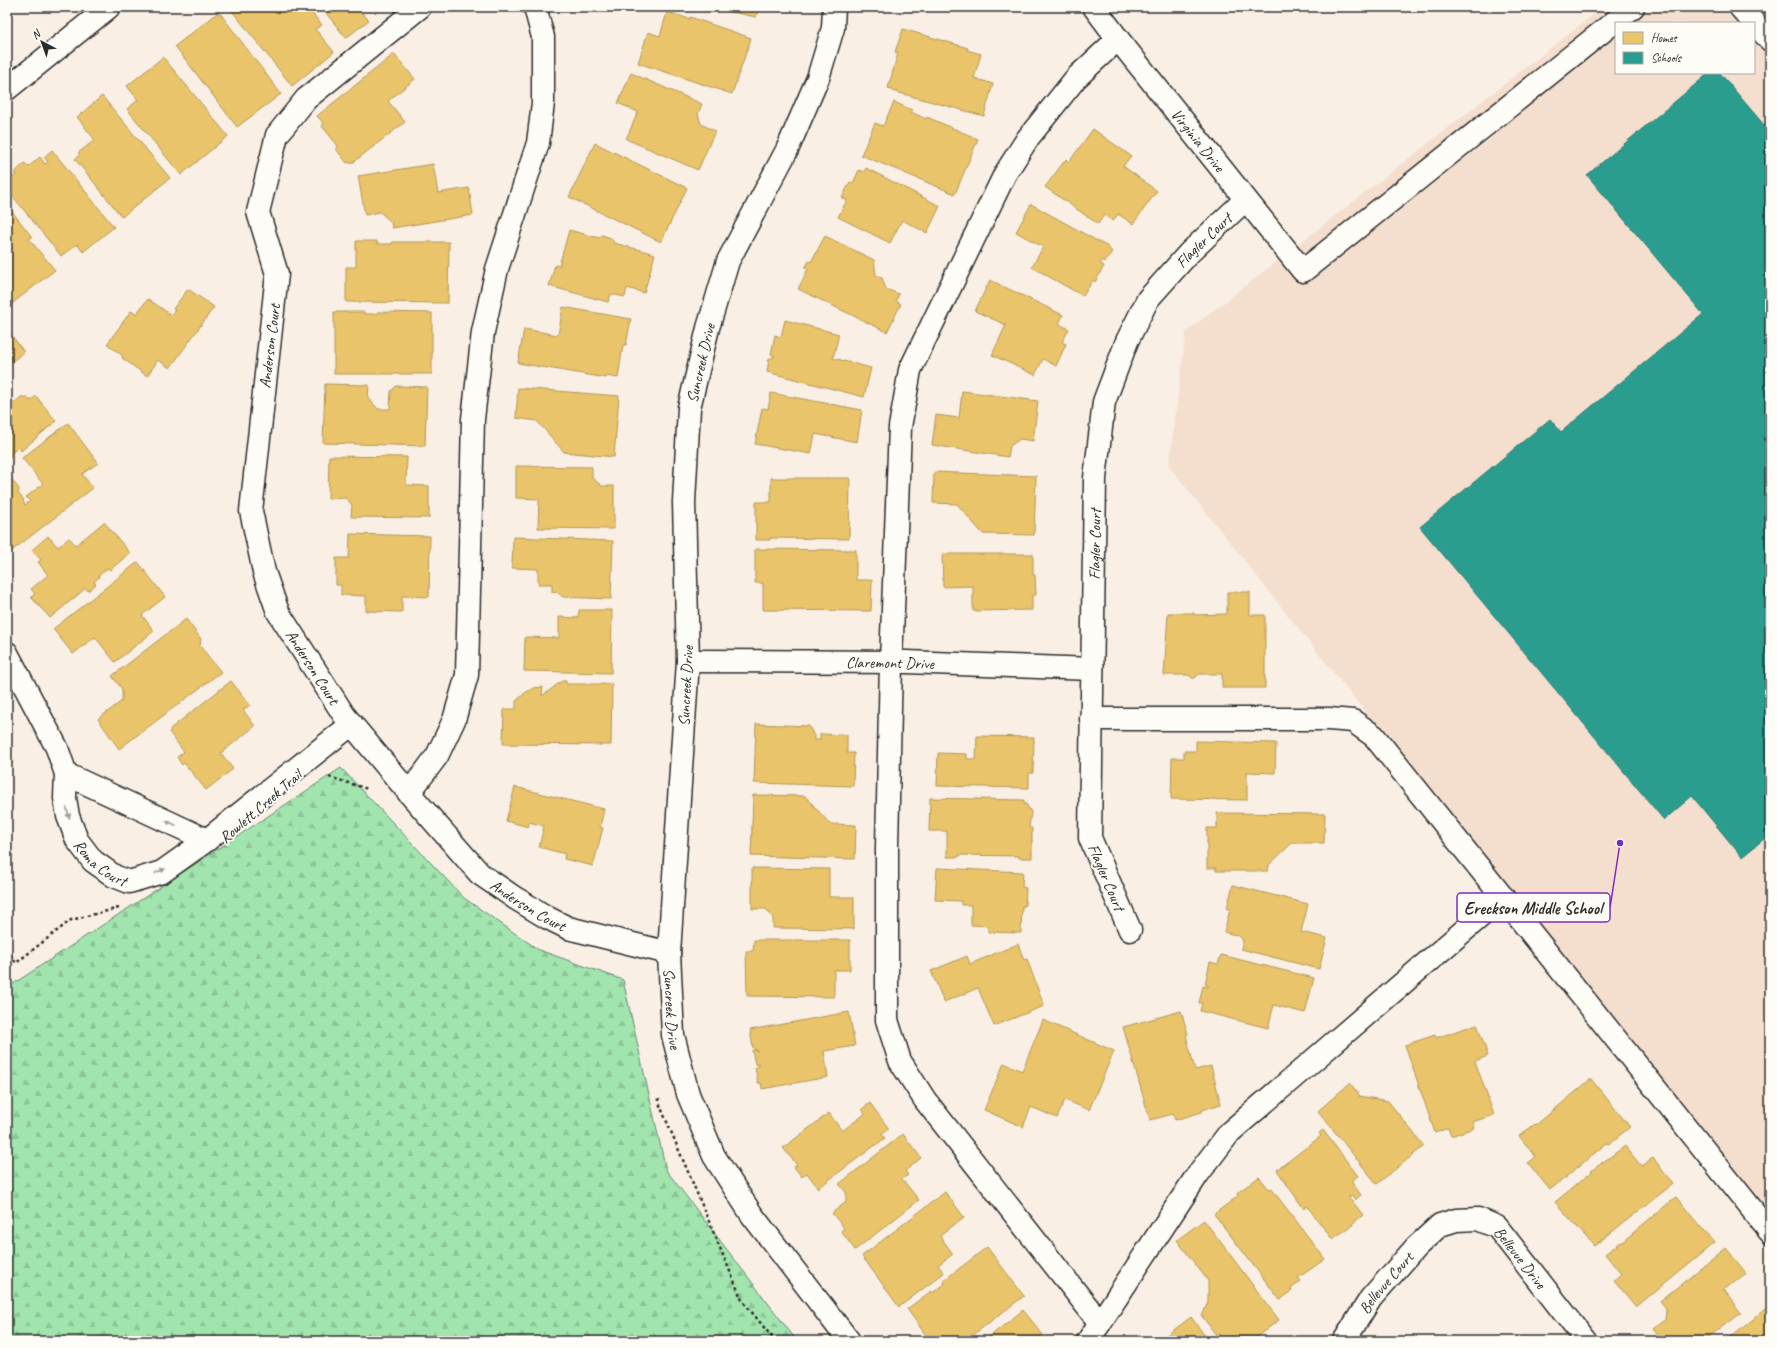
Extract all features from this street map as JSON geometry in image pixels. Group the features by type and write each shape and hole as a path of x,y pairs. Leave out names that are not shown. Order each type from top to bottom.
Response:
{"street":[{"path":"7,90 109,7"},
{"name":"Anderson Court","path":"420,7 306,99 277,135 258,212 277,274 251,511 264,572 278,612 320,678 352,724 409,794 480,874 515,898 568,928 669,953"},
{"path":"409,794 437,756 454,720 467,675 473,419 482,332 497,269 538,143 543,103 543,37 535,7"},
{"name":"Suncreek Drive","path":"834,7 833,28 818,78 787,150 728,261 708,328 689,408 684,502 688,661 669,953 673,1035 688,1094 714,1156 752,1215 849,1341"},
{"name":"Virginia Drive","path":"1094,7 1245,200 1303,271 1633,7"},
{"path":"1740,7 1753,22"},
{"path":"1755,24 1770,40"},
{"path":"1118,39 1076,78 1028,138 1005,174 910,370 900,427 891,662 887,847 887,1020 900,1061 925,1100 1094,1332 1198,1174 1230,1132 1502,897"},
{"name":"Flagler Court","path":"1130,930 1090,838 1095,478 1104,402 1127,341 1148,299 1189,253 1245,200"},
{"name":"Roma Court","path":"7,653 57,748 66,774 65,798 68,816 77,840 93,861 114,876 129,882 162,872 207,840 352,724"},
{"name":"Claremont Drive","path":"688,661 891,662 1092,670"},
{"path":"1091,719 1329,719 1353,721 1374,736 1770,1232"},
{"path":"66,774 207,840"},
{"name":"Bellevue Drive","path":"1416,1247 1440,1225 1456,1220 1478,1219 1497,1227 1586,1341"},
{"name":"Bellevue Court","path":"1344,1341 1371,1298 1416,1247"}],"path":[{"name":"Rowlett Creek Trail","path":"322,776 372,790"},
{"path":"7,950 16,963 71,920 123,907"}],"shaded area":[{"path":"1603,7 1770,7 1770,1220 1169,466 1186,332"}],"green space":[{"path":"341,768 464,898 539,950 623,980 666,1170 797,1341 7,1341 7,988"}],"building: Homes":[{"path":"7,7 15,7 7,13"},
{"path":"229,7 307,7 322,25 315,29 334,52 292,86"},
{"path":"321,7 365,7 360,11 369,20 346,38"},
{"path":"707,7 759,7 756,17"},
{"path":"219,12 281,94 237,127 175,46"},
{"path":"667,12 690,19 690,17 751,38 732,94 638,63 648,32 660,36"},
{"path":"903,29 968,48 967,50 981,54 974,78 993,84 984,116 892,91 893,89 888,88 898,53 895,52"},
{"path":"394,54 415,79 388,101 405,122 351,164 349,162 347,163 336,149 338,146 322,126 324,124 317,116"},
{"path":"163,57 228,136 181,175 127,109 138,100 127,86"},
{"path":"631,73 702,104 698,114 701,124 715,131 698,170 626,139 638,112 618,103"},
{"path":"102,96 170,178 122,217 75,159 80,155 78,153 95,140 77,117"},
{"path":"894,102 912,110 911,112 926,119 927,117 978,139 955,194 861,155 875,123 883,126"},
{"path":"1093,129 1131,156 1123,166 1157,191 1133,224 1118,214 1113,221 1104,215 1098,224 1045,187 1066,159 1069,162"},
{"path":"595,143 687,188 661,242 569,197"},
{"path":"52,150 114,227 83,252 77,244 61,256 7,189 7,182 16,175 14,173 25,163 28,167 40,157 45,164 48,162 44,157"},
{"path":"433,164 438,193 469,188 473,215 392,228 391,222 380,212 365,215 358,176"},
{"path":"866,168 940,206 927,233 902,220 890,243 838,217 847,200 842,198 850,182 853,183 859,170 863,172"},
{"path":"1031,204 1108,247 1112,252 1104,262 1101,260 1100,263 1104,266 1095,282 1093,280 1083,296 1032,267 1043,247 1016,232"},
{"path":"7,205 32,237 29,239 55,270 9,306 7,302"},
{"path":"569,230 599,238 602,235 611,238 614,243 655,254 644,293 627,288 625,297 611,294 608,302 549,286 555,265 559,266"},
{"path":"825,236 874,260 876,275 882,278 886,289 899,294 896,301 901,304 887,332 798,289 808,269 805,268 809,261 811,262"},
{"path":"356,241 377,241 377,244 392,244 392,242 449,242 448,303 346,302 346,267 356,267"},
{"path":"990,280 1063,315 1059,324 1069,329 1062,342 1066,344 1056,366 1043,359 1035,375 992,355 1006,325 975,311"},
{"path":"188,289 214,307 170,368 158,360 147,376 122,358 123,356 107,344 131,311 136,314 148,299 171,315 175,310 173,309"},
{"path":"563,307 631,319 626,345 623,345 618,378 606,376 606,378 518,363 524,329 558,335"},
{"path":"334,312 364,312 364,314 377,314 377,312 432,313 432,374 334,374"},
{"path":"785,320 839,334 833,358 871,368 864,397 767,372 769,359 775,356 771,354 775,335 781,337"},
{"path":"10,333 24,352 9,364 7,361 7,336"},
{"path":"325,384 369,385 368,398 378,409 390,409 391,391 396,386 427,387 425,446 323,443"},
{"path":"518,388 619,396 614,457 564,452 537,421 516,418"},
{"path":"962,391 1038,401 1033,441 1020,439 1010,446 1008,457 932,445 936,415 959,418"},
{"path":"771,393 862,410 857,442 815,434 811,454 755,444 762,408 768,409"},
{"path":"36,396 56,421 21,451 19,447 10,454 11,456 7,459 7,409 21,397 27,397 30,401"},
{"path":"68,423 98,463 82,474 93,488 9,553 7,552 7,473 19,489 18,493 24,500 25,505 30,501 26,497 43,484 22,458"},
{"path":"329,456 407,457 406,485 429,486 429,518 351,517 352,505 346,498 328,499"},
{"path":"516,466 592,467 592,478 602,486 614,486 614,529 538,528 539,499 516,498"},
{"path":"934,472 1036,476 1034,535 983,534 957,504 933,503"},
{"path":"771,478 850,478 849,539 770,538 770,540 756,540 756,502 771,502"},
{"path":"104,522 130,553 110,570 108,568 98,576 99,577 94,582 96,584 88,591 86,588 50,618 31,597 35,594 31,589 48,575 38,562 41,560 32,550 48,536 58,547 69,538 76,545"},
{"path":"350,534 430,536 429,597 402,596 402,612 366,611 366,596 341,595 341,585 336,585 336,558 349,558"},
{"path":"513,537 613,541 611,599 563,597 557,592 552,592 552,584 538,584 538,569 512,568"},
{"path":"755,549 856,550 856,580 872,580 871,611 763,610 763,583 755,583"},
{"path":"942,554 1033,554 1033,575 1035,575 1036,595 1032,595 1032,610 973,611 973,586 943,587"},
{"path":"138,562 165,597 142,615 154,631 115,662 95,637 73,654 53,629"},
{"path":"1227,592 1250,592 1250,615 1265,615 1265,688 1222,688 1222,674 1199,674 1195,678 1192,678 1189,675 1164,675 1168,613 1194,613 1194,615 1227,614"},
{"path":"579,610 612,610 611,673 524,671 525,637 559,638 559,617 578,618"},
{"path":"186,619 201,639 200,646 221,672 119,749 98,719 122,701 122,689 112,676"},
{"path":"231,681 250,705 243,710 255,726 221,753 233,769 206,790 184,763 182,765 177,757 184,752 169,732 171,730 170,729"},
{"path":"562,681 566,681 566,684 612,684 611,745 503,744 504,709 516,709 516,701 533,688 543,687 542,696"},
{"path":"756,724 809,726 814,736 814,740 820,740 820,734 847,735 847,753 854,753 853,786 754,783"},
{"path":"977,736 1034,737 1033,773 1029,773 1029,788 937,786 938,753 967,754 967,759 976,759"},
{"path":"1196,741 1276,743 1275,773 1247,772 1247,800 1171,799 1172,758 1184,758 1184,751 1196,751"},
{"path":"515,787 604,809 600,827 603,828 593,866 564,859 565,854 539,847 544,826 529,822 528,827 506,821"},
{"path":"753,795 805,796 830,824 856,825 855,859 751,856"},
{"path":"930,798 1024,800 1024,804 1026,804 1031,812 1029,828 1032,828 1032,858 1019,858 1019,856 959,855 959,857 947,857 947,831 929,831"},
{"path":"1217,813 1325,814 1324,843 1292,843 1269,865 1268,871 1216,871 1216,868 1207,868 1207,828 1217,828"},
{"path":"752,868 829,869 829,897 854,897 854,929 773,928 773,918 766,909 752,909"},
{"path":"937,868 1023,872 1022,887 1026,888 1025,906 1022,906 1021,933 988,932 988,926 971,925 971,905 961,905 961,901 935,900"},
{"path":"1233,885 1308,904 1301,932 1327,938 1319,969 1241,949 1243,940 1239,936 1224,932 1230,909 1227,908"},
{"path":"754,940 850,940 850,970 834,970 834,997 747,996 746,951 753,951"},
{"path":"1018,944 1024,960 1027,959 1044,1006 994,1026 978,988 944,1002 931,971 967,956 970,964"},
{"path":"1221,955 1314,978 1305,1013 1274,1005 1268,1028 1200,1011 1202,1003 1199,1003 1203,986 1208,987 1208,985 1205,984 1210,962 1218,964"},
{"path":"1181,1011 1188,1034 1186,1035 1195,1070 1211,1066 1221,1104 1202,1110 1202,1112 1175,1120 1173,1114 1150,1120 1123,1027"},
{"path":"849,1012 855,1046 824,1051 828,1077 762,1089 761,1083 758,1083 755,1068 760,1065 755,1064 752,1050 758,1051 753,1048 750,1030"},
{"path":"1043,1020 1114,1051 1089,1110 1065,1100 1057,1118 1031,1107 1023,1127 984,1110 1004,1063 1022,1071"},
{"path":"1477,1024 1488,1056 1475,1061 1494,1115 1472,1122 1474,1128 1451,1136 1448,1128 1435,1133 1405,1045 1435,1035 1436,1038"},
{"path":"1591,1079 1630,1127 1609,1144 1607,1143 1550,1190 1528,1163 1536,1157 1519,1136 1535,1124 1536,1125"},
{"path":"1350,1083 1359,1096 1388,1101 1424,1146 1377,1184 1318,1111"},
{"path":"870,1103 889,1129 881,1134 885,1138 818,1188 807,1173 802,1177 794,1167 797,1165 783,1148 829,1113 842,1131 865,1114 862,1109"},
{"path":"1323,1130 1358,1176 1351,1181 1361,1195 1355,1200 1352,1195 1349,1197 1363,1215 1352,1224 1353,1225 1332,1239 1307,1206 1304,1209 1277,1170 1321,1136 1319,1133"},
{"path":"903,1134 921,1158 905,1171 908,1175 902,1179 919,1200 855,1250 841,1231 844,1228 832,1213 846,1202 846,1192 839,1184"},
{"path":"1625,1146 1641,1166 1653,1158 1673,1184 1594,1246 1555,1202 1592,1172 1591,1171"},
{"path":"1259,1177 1269,1189 1271,1188 1325,1259 1298,1278 1301,1281 1291,1289 1292,1291 1280,1300 1214,1214 1238,1196 1237,1193"},
{"path":"945,1192 964,1217 940,1236 953,1254 938,1265 944,1273 899,1307 862,1256"},
{"path":"1676,1197 1714,1243 1636,1307 1614,1280 1621,1274 1605,1254 1621,1243"},
{"path":"1204,1220 1279,1320 1251,1341 1224,1341 1218,1333 1216,1335 1202,1316 1208,1302 1208,1281 1177,1240"},
{"path":"987,1247 1024,1296 965,1341 930,1341 907,1309 931,1291 932,1293 945,1284 943,1281"},
{"path":"1726,1248 1746,1273 1724,1291 1741,1313 1705,1341 1664,1341 1654,1328 1665,1319 1666,1308 1660,1301"},
{"path":"1770,1305 1770,1341 1727,1341"},
{"path":"1023,1310 1043,1335 1040,1337 1043,1341 984,1341"},
{"path":"1191,1317 1209,1341 1159,1341"}],"building: Schools":[{"path":"1708,74 1721,74 1770,132 1770,834 1742,857 1692,796 1664,820 1420,527 1550,419 1561,432 1703,314 1587,175"}],"place":[{"name":"Ereckson Middle School","path":"1620,843"}]}
